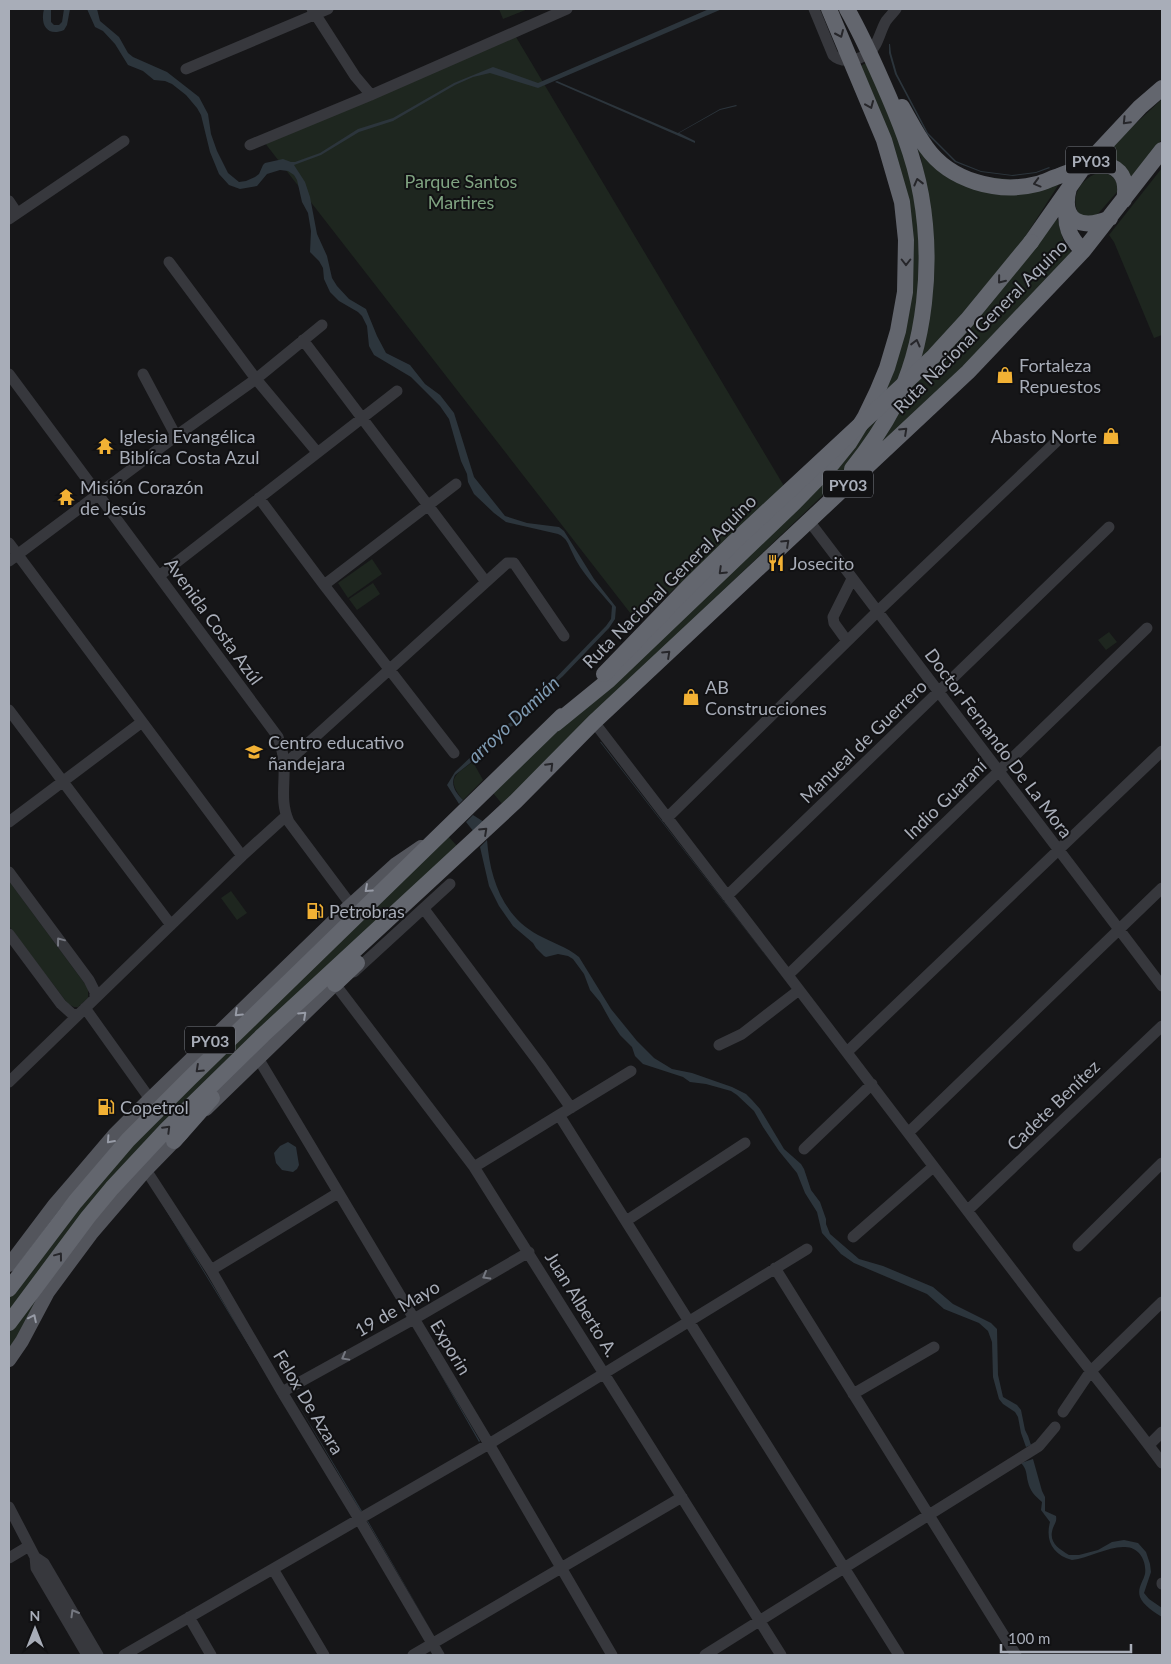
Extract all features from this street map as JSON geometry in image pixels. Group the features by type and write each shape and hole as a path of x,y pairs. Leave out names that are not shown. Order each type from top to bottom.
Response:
{"highway":[{"name":"PY03","path":"555,724 609,680 832,464 849,443 865,417 877,392 890,358 902,312 906,240 902,202 892,162 884,140 829,9"},
{"name":"PY03","path":"812,519 869,448 894,405 905,381 922,317 928,255 922,203 913,162 888,96 847,9"},
{"name":"Ruta Nacional General Aquino","path":"9,1289 72,1205 101,1170 153,1114 555,724 734,541 934,356 967,320 1031,242 1083,168 1140,107 1162,88"},
{"path":"888,96 902,107 926,148 938,160 974,182 997,187 1024,186 1037,184 1083,168 1102,164 1112,166 1120,172 1126,190 1124,200"},
{"name":"Ruta Nacional General Aquino","path":"9,1323 88,1217 138,1159 263,1035 516,801 594,722 968,372 1083,251 1162,150"},
{"path":"1070,186 1066,219 1069,235 1083,251"},
{"path":"1067,203 1070,214 1081,223 1096,223 1110,218"},
{"name":"PY03","path":"336,986 407,916 426,885"},
{"path":"174,1141 240,1066 263,1035"}],"main road":[{"name":"PY03","path":"10,1259 114,1135 150,1099 396,864 418,848 436,840"},
{"path":"252,1000 371,902"},
{"name":"PY03","path":"9,1360 53,1286 91,1234 146,1170 258,1058 336,986"}],"street":[{"path":"186,69 314,11 328,9"},
{"path":"250,145 567,9"},
{"path":"814,9 833,55 843,61 852,60 869,53 875,46 886,22 896,9"},
{"path":"314,11 355,76 372,94"},
{"path":"9,201 13,216 124,141"},
{"path":"169,262 256,379 317,452"},
{"path":"13,558 176,436 256,379 322,325"},
{"path":"303,340 486,582"},
{"name":"Avenida Costa Azúl","path":"9,374 278,737 284,765 283,796 286,816 351,905"},
{"path":"142,374 176,436"},
{"path":"158,576 397,391"},
{"path":"667,818 878,611 1058,440"},
{"path":"324,585 456,484"},
{"path":"259,498 454,753"},
{"name":"Doctor Fernando De La Mora","path":"812,519 852,579 1162,986"},
{"name":"Manueal de Guerrero","path":"727,896 1109,527"},
{"path":"9,543 13,558 142,722 242,856"},
{"path":"284,765 507,563 514,563 564,636"},
{"path":"847,641 834,623 833,616 852,579"},
{"name":"Indio Guaraní","path":"788,975 1147,628"},
{"path":"9,710 171,925"},
{"path":"9,822 142,722"},
{"path":"594,722 1090,1372 1162,1463"},
{"path":"847,1052 1162,751"},
{"path":"9,1082 242,856 286,816"},
{"path":"9,872 89,980 96,998"},
{"path":"336,986 450,884"},
{"path":"908,1133 1162,888"},
{"path":"424,908 571,1108"},
{"path":"9,934 61,1004 71,1013 81,1012"},
{"name":"Juan Alberto A.","path":"336,986 474,1167 781,1655"},
{"path":"719,1045 742,1034 799,990"},
{"path":"81,1012 150,1099"},
{"name":"Cadete Benítez","path":"968,1210 1162,1026"},
{"name":"Exporin","path":"258,1058 489,1444 612,1655"},
{"path":"474,1167 631,1071"},
{"path":"804,1150 872,1084"},
{"path":"559,1115 899,1655"},
{"path":"626,1221 745,1143"},
{"path":"1078,1246 1162,1163"},
{"path":"853,1237 933,1167"},
{"name":"Felox De Azara","path":"146,1170 212,1270 282,1392 439,1655"},
{"path":"212,1270 338,1193"},
{"path":"124,1655 489,1444 807,1249"},
{"name":"19 de Mayo","path":"282,1392 529,1252"},
{"path":"775,1268 1016,1655"},
{"path":"1063,1412 1090,1372 1162,1302"},
{"path":"853,1394 934,1347"},
{"path":"705,1655 1039,1446 1055,1427"},
{"path":"1149,1445 1162,1432"},
{"path":"412,1655 682,1497"},
{"path":"9,1507 35,1557 36,1568 87,1655"},
{"path":"9,1558 29,1546"},
{"path":"35,1557 44,1563 98,1655"},
{"path":"273,1569 324,1655"},
{"path":"189,1617 211,1655"}],"green space":[{"path":"499,9 528,9 503,19"},
{"name":"Parque Santos Martires","path":"513,32 784,486 638,623 261,138"},
{"path":"867,64 906,156 920,224 917,317 899,380 879,399 911,257 861,66"},
{"path":"1162,99 1162,139 1132,178 1112,159 1104,157"},
{"path":"913,138 948,173 1059,184 1023,240 953,326 916,364 924,176 921,158"},
{"path":"1162,168 1162,335 1154,338 1114,242 1109,235"},
{"path":"1101,172 1114,178 1117,184 1117,192 1096,216 1080,216 1075,202 1078,189 1088,178"},
{"path":"1056,219 1058,220 1064,243 1072,253 1040,291 874,453 907,390"},
{"path":"886,411 856,455 822,496 623,686 503,805 493,793"},
{"path":"372,559 382,574 348,598 338,583"},
{"path":"373,583 380,594 357,610 349,599"},
{"path":"1109,632 1117,642 1106,650 1098,640"},
{"path":"473,762 483,780 463,800 455,787 454,778 461,770"},
{"path":"448,836 458,847 9,1315 9,1297 59,1231 128,1147"},
{"path":"9,881 88,988 88,998 78,1007 68,1004 9,926"},
{"path":"231,891 247,913 237,920 221,898"},
{"path":"95,1218 9,1353 9,1333"}],"shaded area":[{"path":"44,9 51,9 51,22 54,25 59,25 62,22 64,9 70,9 67,25 64,30 53,32 46,28 43,20"},
{"path":"87,9 97,9 100,21 119,37 128,53 133,57 167,72 199,97 208,114 211,134 217,151 228,173 239,182 255,177 259,174 265,163 283,159 295,162 320,153 358,129 393,118 454,83 493,67 538,83 709,9 722,9 538,88 490,73 473,77 455,85 393,121 359,132 321,155 294,165 305,182 317,234 327,256 332,278 349,299 366,309 386,353 410,365 425,384 440,395 454,413 474,477 505,516 527,523 559,527 564,531 594,579 616,607 615,619 609,628 552,686 540,703 520,721 504,731 478,757 455,775 454,789 463,800 459,804 447,785 455,772 501,728 513,721 517,715 527,708 532,699 544,690 606,626 611,619 612,606 585,574 563,537 558,534 506,522 474,494 461,461 449,419 440,406 411,377 374,355 369,346 367,326 362,316 339,301 330,292 324,279 323,268 310,252 311,231 308,213 302,202 294,175 288,171 280,170 267,174 257,186 240,189 229,185 219,174 210,152 201,115 197,108 186,95 172,84 154,80 143,71 128,65 115,44 103,31 95,27"},
{"path":"889,44 897,74 928,133 956,161 981,171 1012,175 1050,168 1036,173 1013,176 981,172 955,162 927,134 895,74 889,53"},
{"path":"557,81 678,133 720,109 737,106 720,110 679,133 695,141 695,143 555,82"},
{"path":"600,742 601,742 789,986"},
{"path":"473,815 484,822 474,832 466,822"},
{"path":"487,840 495,881 500,894 515,917 538,935 564,947 579,957 611,1009 637,1041 654,1058 672,1069 692,1073 732,1087 746,1094 752,1100 760,1109 784,1149 804,1169 811,1190 820,1202 830,1234 859,1259 883,1266 933,1287 953,1304 991,1323 997,1329 998,1375 1003,1397 1017,1405 1021,1410 1025,1430 1031,1445 1026,1447 1015,1412 999,1399 993,1377 992,1342 988,1331 979,1323 944,1309 927,1294 854,1263 841,1254 822,1233 817,1212 805,1193 797,1173 779,1151 754,1111 737,1095 731,1091 706,1084 690,1082 683,1077 643,1064 635,1056 632,1047 620,1035 600,1002 590,990 584,974 573,959 558,954 544,956 533,943 513,926 499,906 489,886 480,847"},
{"path":"288,1142 296,1147 299,1165 293,1172 282,1170 276,1163 274,1153 280,1146"},
{"path":"154,1189 278,1392 277,1392"},
{"path":"421,1340 480,1441 479,1442"},
{"path":"292,1394 362,1511 361,1512"},
{"path":"1033,1459 1045,1497 1045,1511 1056,1516 1052,1533 1055,1544 1069,1555 1079,1555 1098,1550 1112,1542 1124,1540 1138,1543 1146,1552 1151,1572 1144,1593 1162,1608 1162,1617 1146,1606 1140,1597 1145,1564 1141,1556 1134,1549 1119,1547 1072,1560 1065,1558 1055,1551 1050,1541 1050,1522 1041,1510 1042,1502 1030,1488 1021,1463"},
{"path":"367,1521 368,1521 435,1637"}],"place":[{"name":"Fortaleza Repuestos","path":"1005,375"},
{"name":"Abasto Norte","path":"1111,436"},
{"name":"Iglesia Evangélica Biblíca Costa Azul","path":"105,446"},
{"name":"Misión Corazón de Jesús","path":"66,497"},
{"name":"Josecito","path":"776,563"},
{"name":"AB Construcciones","path":"691,697"},
{"name":"Centro educativo ñandejara","path":"254,752"},
{"name":"Petrobras","path":"315,911"},
{"name":"Copetrol","path":"106,1107"}],"water label":[{"name":"arroyo Damián","path":"513,719"}]}
